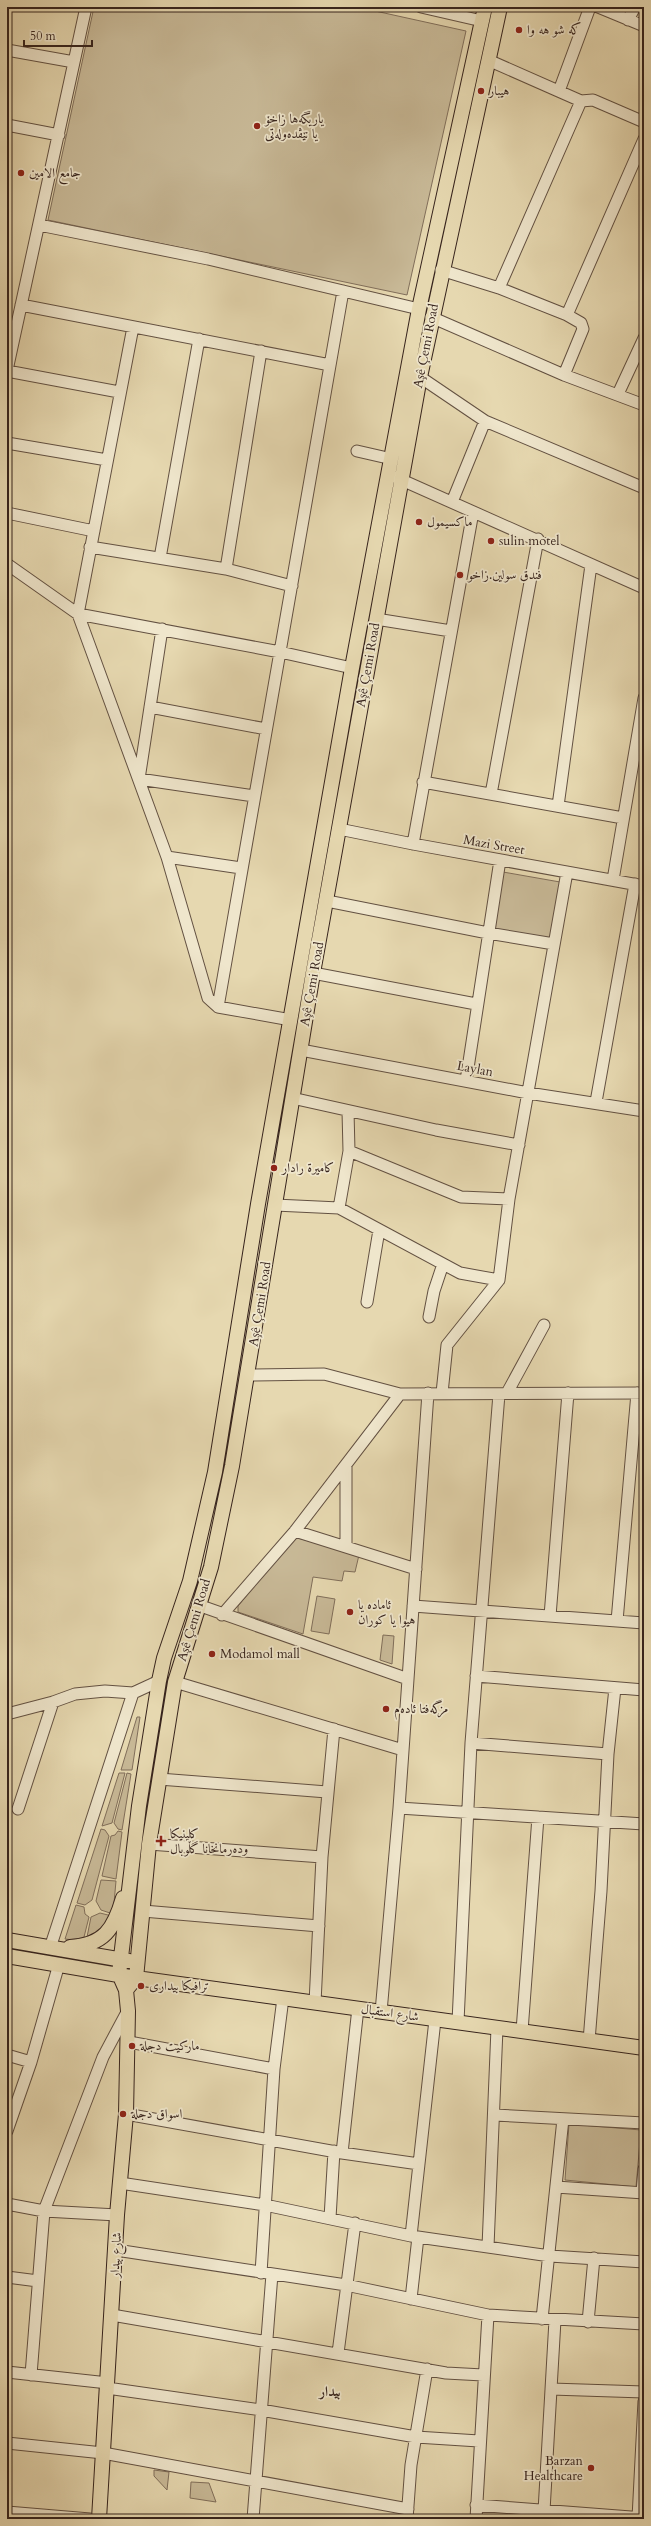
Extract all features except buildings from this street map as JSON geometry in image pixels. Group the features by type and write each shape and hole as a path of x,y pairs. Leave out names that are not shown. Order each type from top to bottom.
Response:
{"main road":[{"name":"Aşê Çemi Road","path":"119,1974 130,1875 159,1681 164,1658 190,1581 215,1472 258,1204 352,668 395,477 420,378 441,270 500,7"},
{"name":"Aşê Çemi Road","path":"136,1978 149,1844 175,1682 211,1567 232,1466 313,973 376,619 395,477 392,459 419,309 483,14"},
{"path":"50,1948 76,1946 100,1941 115,1919 130,1875"},
{"path":"7,1940 138,1962"},
{"name":"شارع استقبال","path":"7,1956 136,1978 644,2048"},
{"name":"شارع بيدار","path":"99,2519 117,2215 126,2114 129,2042 126,1990 119,1974"},
{"path":"126,1990 136,1978"}],"street":[{"path":"86,7 7,370 119,392"},
{"path":"421,7 483,14"},
{"path":"559,91 590,7"},
{"path":"598,7 644,26"},
{"path":"628,20 635,7"},
{"path":"7,50 74,62"},
{"path":"488,60 581,101 593,100 644,122"},
{"path":"499,288 581,101"},
{"path":"7,125 59,135"},
{"path":"568,315 644,140"},
{"path":"39,225 208,259 419,309"},
{"path":"441,270 499,288 568,315 581,323 583,330 564,375"},
{"path":"218,1007 241,868 344,291"},
{"path":"22,305 330,365"},
{"path":"432,317 564,375 644,405"},
{"path":"132,327 78,614 167,857 206,994 218,1007 291,1020"},
{"path":"618,394 644,338"},
{"path":"160,558 199,340"},
{"path":"226,569 261,351"},
{"path":"420,378 485,421 644,488"},
{"path":"452,502 485,421"},
{"path":"7,443 107,460"},
{"path":"357,451 392,459"},
{"path":"395,477 538,539 591,565 643,586"},
{"path":"413,844 473,512"},
{"path":"7,513 94,531"},
{"path":"491,794 538,539"},
{"path":"90,547 226,569 292,586"},
{"path":"7,564 78,614 280,652 352,668"},
{"path":"558,806 591,565"},
{"path":"376,619 451,631"},
{"path":"139,779 162,629"},
{"path":"613,880 644,698"},
{"path":"150,707 266,729"},
{"path":"139,779 254,796"},
{"path":"423,782 624,818"},
{"name":"Mazi Street","path":"339,829 413,844 640,885"},
{"path":"167,857 241,868"},
{"path":"466,1081 476,1004 500,860"},
{"path":"442,1394 446,1345 499,1280 509,1199 567,872"},
{"path":"596,1102 640,885"},
{"path":"327,901 488,933 554,944"},
{"path":"313,973 476,1004"},
{"name":"Laylan","path":"301,1050 528,1093 596,1102 644,1111"},
{"path":"292,1098 348,1111 519,1145"},
{"path":"339,1208 349,1151 348,1111"},
{"path":"349,1151 461,1197 509,1199"},
{"path":"275,1205 339,1208 460,1273 499,1280"},
{"path":"367,1302 379,1230"},
{"path":"429,1317 434,1291 444,1264"},
{"path":"458,2022 471,1743 480,1611 503,1394 544,1325"},
{"path":"248,1375 324,1374 400,1394 641,1393 617,1621"},
{"path":"382,2012 399,1808 428,1393"},
{"path":"550,1616 568,1393"},
{"path":"222,1615 295,1531 400,1394"},
{"path":"346,1465 346,1546"},
{"path":"295,1531 416,1569"},
{"path":"198,1605 222,1615 408,1679"},
{"path":"413,1606 644,1623"},
{"path":"476,1676 644,1690"},
{"path":"7,1714 53,1702 75,1694 92,1691 133,1693 159,1681"},
{"path":"175,1682 403,1750"},
{"path":"589,2041 601,1891 608,1754 615,1688"},
{"path":"50,1948 133,1693"},
{"path":"18,1809 53,1702"},
{"path":"315,2003 322,1857 334,1729"},
{"path":"471,1743 608,1754"},
{"path":"159,1779 328,1792"},
{"path":"399,1808 644,1824"},
{"path":"522,2031 538,1817"},
{"path":"149,1844 322,1857"},
{"path":"143,1911 319,1926"},
{"path":"7,2131 31,2062 59,1964"},
{"path":"253,2519 266,2341 265,2205 274,2069 283,1998"},
{"path":"330,2218 358,2008"},
{"path":"31,2375 44,2210 103,2057 128,2011"},
{"path":"411,2299 419,2164 435,2020"},
{"path":"488,2247 497,2028"},
{"path":"129,2042 274,2069"},
{"path":"7,2055 31,2062"},
{"path":"126,2114 269,2138 338,2152 419,2164"},
{"path":"494,2115 644,2123"},
{"path":"542,2319 550,2256 563,2119"},
{"path":"556,2186 643,2193 644,2169"},
{"path":"120,2182 265,2205 415,2237 550,2256 644,2262"},
{"path":"7,2204 44,2210 117,2215"},
{"path":"338,2353 355,2223"},
{"path":"116,2250 346,2285 488,2315 588,2322 644,2324"},
{"path":"588,2322 594,2258"},
{"path":"7,2277 38,2281"},
{"path":"112,2315 427,2369 483,2376"},
{"path":"476,2519 479,2441 488,2315"},
{"path":"544,2511 555,2320"},
{"path":"7,2443 103,2453 256,2481 407,2514 416,2437 427,2369"},
{"path":"7,2372 261,2410 416,2437 479,2441"},
{"path":"550,2389 644,2392"},
{"path":"476,2505 641,2518 644,2401"},
{"path":"7,2512 23,2516 90,2519"}],"shaded area":[{"name":"یاریگه‌ها زاخۆ یا نێڤده‌وله‌تی","path":"94,7 357,7 466,31 407,295 48,220"},
{"path":"503,872 560,882 550,941 492,930"},
{"path":"294,1537 359,1555 355,1572 344,1571 342,1581 313,1577 303,1634 238,1612 238,1606"},
{"path":"317,1596 335,1599 329,1634 311,1631"},
{"path":"383,1635 394,1636 392,1664 380,1660"},
{"path":"137,1717 140,1717 132,1770 121,1770"},
{"path":"119,1773 125,1773 112,1823 102,1826"},
{"path":"127,1773 131,1774 122,1830 118,1829 114,1823"},
{"path":"101,1829 105,1830 109,1836 92,1900 85,1905 77,1903"},
{"path":"118,1831 122,1832 116,1879 102,1876 111,1836 115,1835"},
{"path":"101,1880 116,1881 113,1914 101,1910 96,1901"},
{"path":"76,1905 84,1907 85,1914 89,1917 83,1941 65,1939"},
{"path":"100,1913 112,1916 109,1924 86,1942 91,1917"},
{"path":"569,2124 641,2130 636,2187 565,2180"},
{"path":"154,2470 169,2472 167,2490 154,2476"},
{"path":"191,2482 209,2483 216,2502 190,2498"}],"place":[{"name":"که شو هه وا","path":"519,30"},
{"name":"هيبار","path":"481,91"},
{"name":"یاریگه‌ها زاخۆ یا نێڤده‌وله‌تی","path":"257,126"},
{"name":"جامع الامين","path":"21,173"},
{"name":"ماكسيمول","path":"419,522"},
{"name":"sulin motel","path":"491,541"},
{"name":"فندق سولين.زاخو","path":"460,575"},
{"name":"كاميرة رادار","path":"274,1168"},
{"name":"ئاماده یا هیوا یا کوران","path":"350,1612"},
{"name":"Modamol mall","path":"212,1654"},
{"name":"مزگەفتا ئادەم","path":"386,1709"},
{"name":"کلینیکا ودەرمانخانا گڵوبال","path":"161,1841"},
{"name":"ترافيكا بيدارى","path":"141,1986"},
{"name":"ماركيت دجلة","path":"132,2046"},
{"name":"اسواق دجلة","path":"123,2114"},
{"name":"Barzan Healthcare","path":"591,2468"}],"district":[{"name":"بيدار","path":"330,2391"}]}
